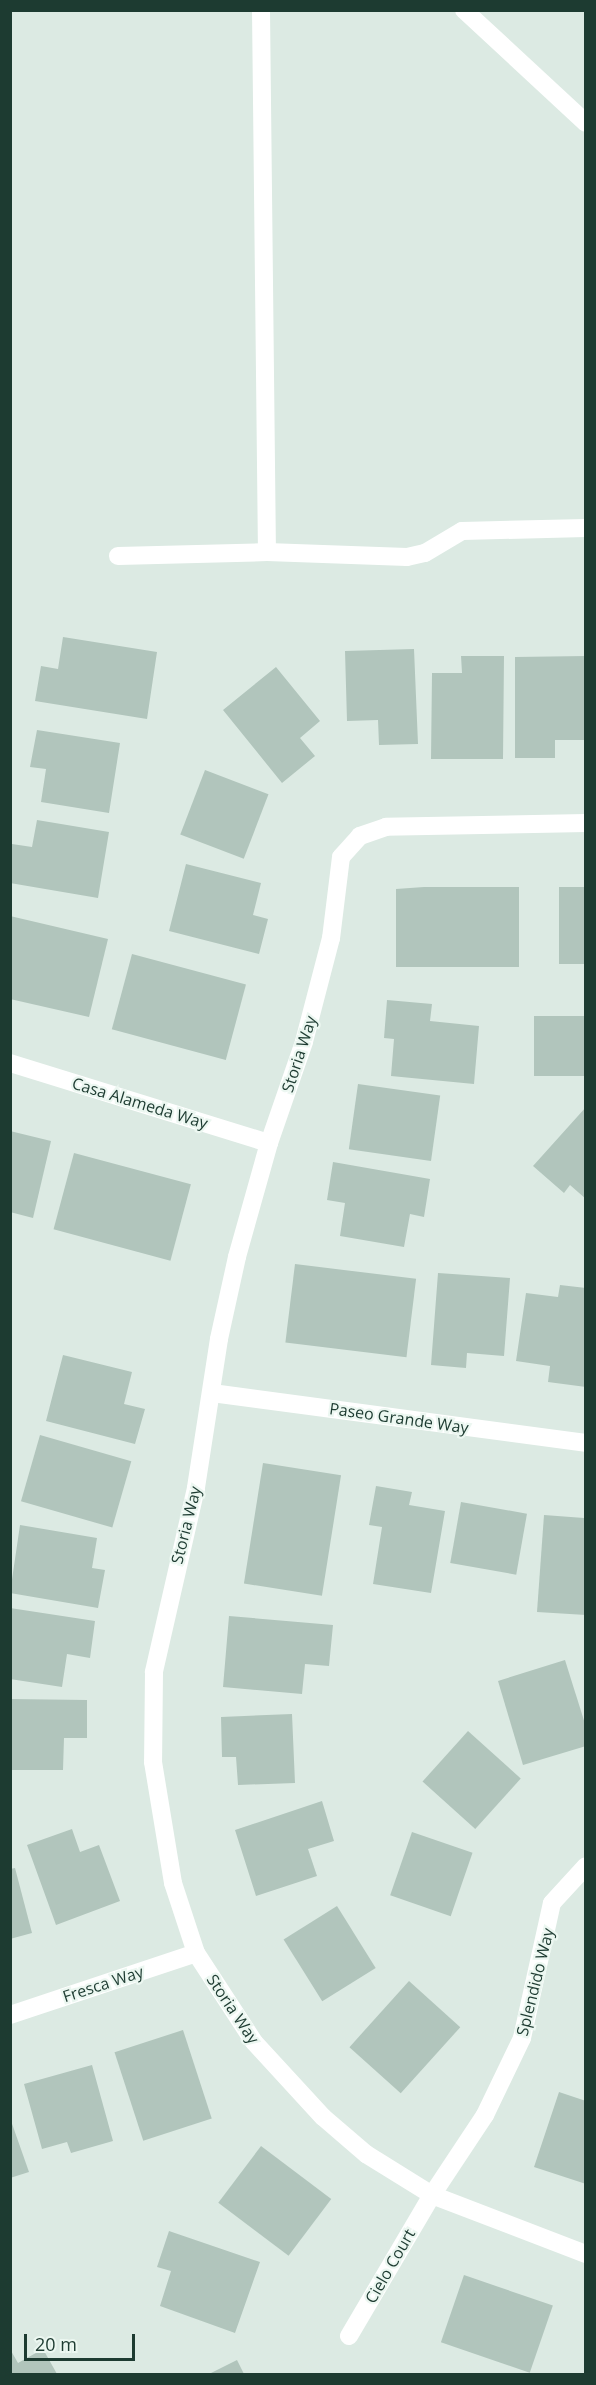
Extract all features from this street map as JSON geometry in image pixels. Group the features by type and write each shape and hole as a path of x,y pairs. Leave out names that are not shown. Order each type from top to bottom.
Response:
{"street":[{"path":"261,10 267,552"},
{"path":"464,10 585,123"},
{"path":"118,556 267,552 407,557 425,553 462,531 585,528"},
{"name":"Storia Way","path":"585,823 386,827 360,836 341,857 328,950 304,1042 269,1143 237,1257 196,1488 172,1582 154,1672 153,1762 161,1827 173,1883 196,1953 254,2042 322,2117 366,2154 432,2195 585,2254"},
{"name":"Casa Alameda Way","path":"10,1063 269,1143"},
{"name":"Paseo Grande Way","path":"212,1393 585,1443"},
{"name":"Splendido Way","path":"432,2195 485,2115 522,2038 552,1903 585,1866"},
{"name":"Fresca Way","path":"10,2015 196,1953"},
{"name":"Cielo Court","path":"349,2336 432,2195"}],"building":[{"path":"63,637 157,652 147,719 35,701 41,666 58,669"},
{"path":"414,649 418,744 379,745 378,720 347,721 345,651"},
{"path":"461,656 504,656 503,759 431,759 432,673 462,673"},
{"path":"586,656 586,740 555,740 555,758 515,758 515,657"},
{"path":"276,667 320,721 300,738 315,756 282,783 223,710"},
{"path":"37,730 120,743 109,813 41,802 46,769 30,767"},
{"path":"205,770 268,794 244,859 180,834"},
{"path":"37,820 109,832 98,898 10,883 12,844 32,847"},
{"path":"186,864 261,883 253,915 268,919 259,954 169,931"},
{"path":"519,887 519,967 396,967 396,889"},
{"path":"559,887 586,887 586,964 559,964"},
{"path":"10,916 108,939 89,1017 10,999"},
{"path":"132,954 246,985 226,1060 112,1029"},
{"path":"387,1000 432,1004 430,1021 479,1026 474,1084 391,1076 394,1039 384,1038"},
{"path":"534,1016 586,1016 586,1076 534,1076"},
{"path":"358,1084 440,1096 431,1161 349,1149"},
{"path":"586,1107 586,1199 570,1185 564,1193 533,1166"},
{"path":"10,1131 51,1141 33,1218 10,1212"},
{"path":"74,1153 191,1184 170,1261 54,1229"},
{"path":"333,1162 430,1179 424,1217 410,1214 404,1247 340,1236 345,1203 327,1200"},
{"path":"295,1264 416,1279 406,1357 285,1342"},
{"path":"438,1273 510,1278 504,1356 467,1353 466,1368 431,1365"},
{"path":"560,1285 586,1288 586,1387 548,1382 550,1366 516,1361 526,1293 558,1297"},
{"path":"63,1355 132,1372 124,1404 145,1409 135,1444 46,1421"},
{"path":"40,1435 131,1461 112,1528 21,1501"},
{"path":"263,1463 341,1475 322,1596 244,1583"},
{"path":"376,1486 412,1492 409,1505 445,1511 431,1593 373,1584 382,1527 369,1525"},
{"path":"461,1502 527,1514 516,1575 450,1563"},
{"path":"544,1515 584,1518 586,1615 537,1612"},
{"path":"20,1525 97,1538 92,1568 105,1570 98,1608 10,1593"},
{"path":"10,1608 95,1621 90,1658 67,1654 62,1687 10,1679"},
{"path":"229,1616 333,1625 329,1666 305,1664 302,1694 223,1687"},
{"path":"565,1660 586,1727 586,1746 523,1765 498,1681"},
{"path":"10,1699 87,1700 87,1738 64,1738 63,1770 10,1770"},
{"path":"292,1714 295,1783 238,1785 236,1757 222,1757 221,1717"},
{"path":"468,1731 521,1779 475,1829 422,1782"},
{"path":"322,1801 334,1841 308,1849 317,1876 256,1896 235,1830"},
{"path":"72,1829 80,1852 99,1845 120,1901 56,1925 27,1845"},
{"path":"412,1832 473,1853 451,1916 390,1895"},
{"path":"15,1868 32,1933 10,1939 10,1869"},
{"path":"337,1906 376,1968 322,2001 284,1939"},
{"path":"409,1981 460,2027 401,2093 349,2047"},
{"path":"183,2030 212,2118 143,2141 115,2052"},
{"path":"92,2065 113,2141 71,2153 67,2142 42,2149 24,2084"},
{"path":"559,2092 586,2101 586,2184 534,2167"},
{"path":"10,2118 29,2172 10,2178"},
{"path":"261,2146 331,2199 289,2256 218,2203"},
{"path":"169,2231 260,2262 235,2333 160,2306 171,2271 157,2267"},
{"path":"464,2275 553,2306 530,2373 441,2342"},
{"path":"10,2349 18,2363 43,2349 57,2374 10,2374"},
{"path":"237,2360 244,2374 209,2374"}]}
